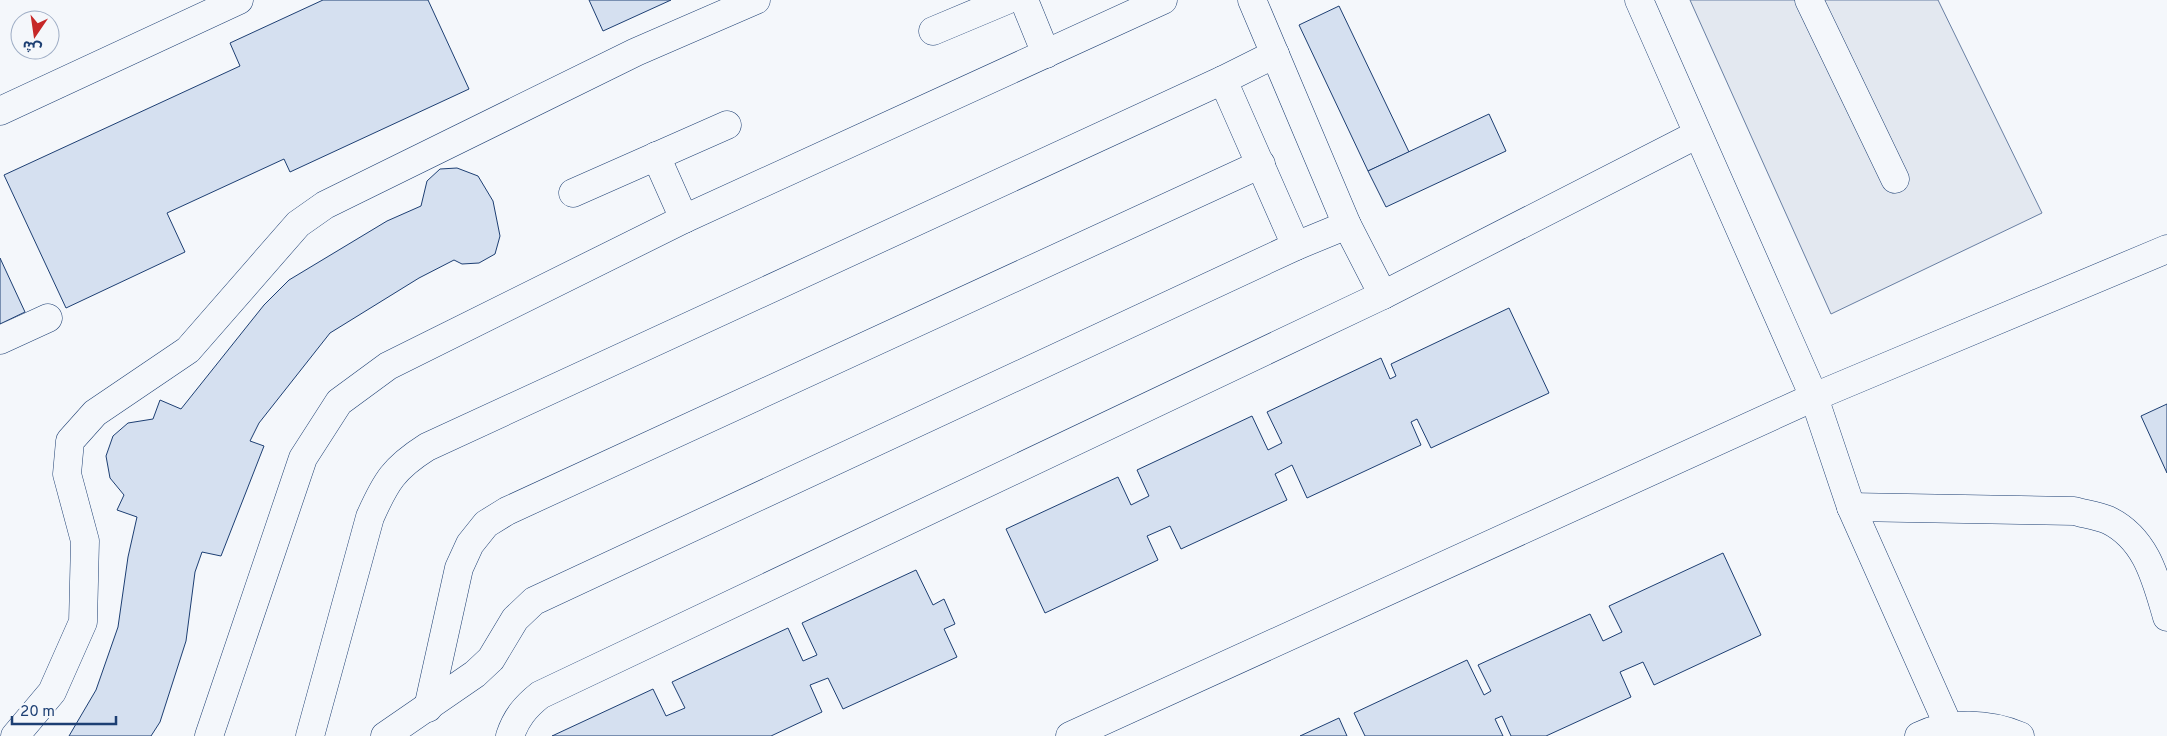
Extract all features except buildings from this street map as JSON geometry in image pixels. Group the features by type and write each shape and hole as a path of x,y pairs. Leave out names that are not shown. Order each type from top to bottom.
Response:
{"street":[{"path":"0,111 239,0"},
{"path":"15,736 52,692 83,622 85,542 67,474 70,441 95,413 188,350 298,224 325,205 636,52 756,0"},
{"path":"933,31 1007,0"},
{"path":"1024,0 1046,54"},
{"path":"209,736 303,458 339,402 388,366 684,219 1163,0"},
{"path":"1252,0 1347,225 1383,294"},
{"path":"1639,0 1696,135 1814,397 1851,507 1949,726"},
{"path":"1809,0 1895,179"},
{"path":"310,736 370,517 383,490 403,463 427,447 1223,80 1275,54"},
{"path":"1223,80 1296,246"},
{"path":"573,193 727,125"},
{"path":"510,736 515,723 525,707 540,695 1383,294 1696,135"},
{"path":"656,156 684,219"},
{"path":"428,708 459,568 470,544 486,524 507,511 1261,164"},
{"path":"385,736 475,674 491,659 515,619 534,602 1296,246 1347,225"},
{"path":"1070,736 1814,397 2167,249"},
{"path":"0,340 48,318"},
{"path":"1851,507 2074,511 2108,520 2157,554 2153,568 2167,617"},
{"path":"1919,736 1949,726 1979,725 2020,736"}],"shaded area":[{"path":"1690,0 1938,0 2042,213 1831,314"}]}
